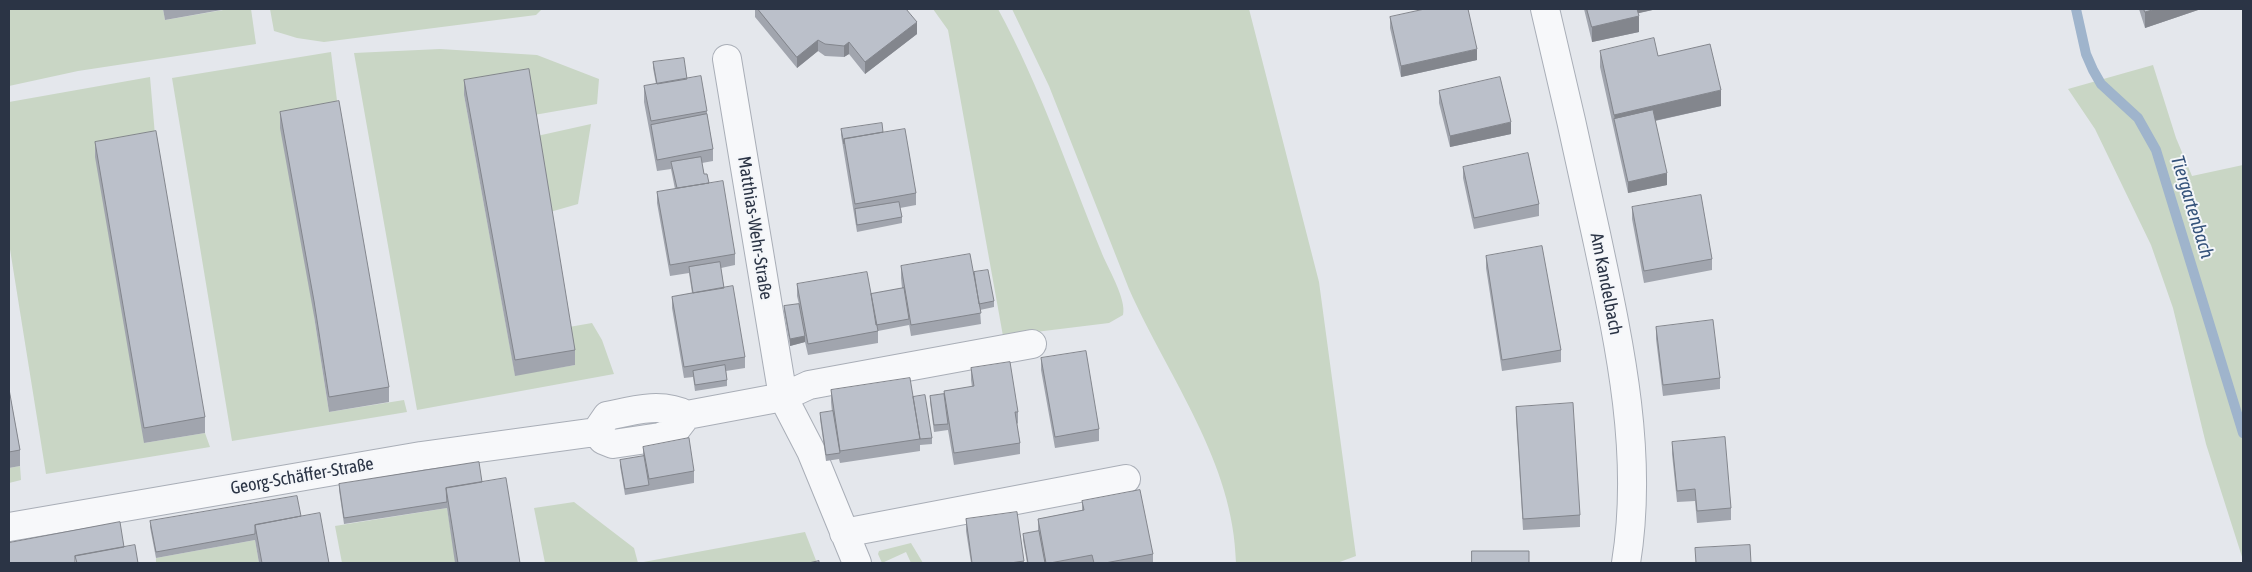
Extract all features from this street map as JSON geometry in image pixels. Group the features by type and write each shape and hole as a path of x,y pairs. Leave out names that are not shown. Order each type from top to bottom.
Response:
{"street":[{"name":"Am Kandelbach","path":"1546,9 1611,302 1628,412 1633,469 1633,516 1626,563"},
{"name":"Matthias-Wehr-Straße","path":"727,59 783,397 811,451 857,563"},
{"path":"783,397 810,385 1032,344"},
{"name":"Georg-Schäffer-Straße","path":"9,527 421,456 596,432 603,440 612,444 660,437 674,432 687,415 783,397"},
{"path":"844,533 1126,479"}],"green space":[{"path":"9,9 163,9 165,20 229,9 251,9 256,44 78,71 9,86"},
{"path":"270,9 542,9 536,15 324,42 297,38 274,31"},
{"path":"933,9 998,9 1027,68 1053,128 1122,300 1123,315 1109,323 1003,336 948,30"},
{"path":"1012,9 1249,9 1319,282 1356,556 1337,563 1236,563 1232,526 1224,490 1212,456 1197,422 1129,289 1049,86"},
{"path":"440,49 537,55 599,79 597,104 534,115 464,95 515,375 575,365 569,327 592,323 602,340 614,374 417,410 354,53"},
{"path":"331,52 339,117 314,316 329,412 404,400 407,412 232,441 172,78"},
{"path":"2153,65 2176,138 2192,176 2243,165 2243,560 2206,444 2173,308 2151,245 2095,129 2068,89"},
{"path":"150,77 156,147 144,443 205,433 210,447 46,474 9,243 9,102"},
{"path":"591,124 578,204 550,212 537,136"},
{"path":"20,466 21,480 9,483 9,468"},
{"path":"574,502 634,548 638,563 545,563 534,508"},
{"path":"447,508 456,563 342,563 335,526"},
{"path":"805,532 817,563 638,563"},
{"path":"255,540 259,563 156,563 156,558"},
{"path":"911,543 923,563 911,563 906,552 882,563 878,554 879,551"}],"building":[{"path":"758,9 906,9 917,22 865,62 849,42 844,46 825,44 818,40 797,57"},
{"path":"1425,9 1468,9 1477,49 1401,66 1390,17"},
{"path":"1587,9 1637,9 1639,16 1592,27"},
{"path":"2144,9 2156,9 2145,12"},
{"path":"1654,38 1658,56 1710,44 1721,90 1614,115 1600,51"},
{"path":"684,58 687,79 657,84 653,62"},
{"path":"529,69 575,350 515,360 464,80"},
{"path":"701,76 707,111 651,121 644,86"},
{"path":"1500,77 1511,122 1450,136 1439,91"},
{"path":"339,101 389,387 329,397 280,112"},
{"path":"1653,110 1667,173 1628,182 1614,119"},
{"path":"707,114 713,149 657,160 651,125"},
{"path":"882,123 883,132 844,139 844,144 841,129"},
{"path":"905,129 916,193 855,204 844,139"},
{"path":"156,131 205,417 144,428 95,142"},
{"path":"1528,153 1539,204 1474,218 1463,167"},
{"path":"701,157 704,174 707,174 709,183 677,188 671,162"},
{"path":"723,181 735,254 670,265 657,192"},
{"path":"1701,195 1712,259 1644,271 1632,207"},
{"path":"899,202 902,217 857,225 855,209"},
{"path":"1542,246 1561,350 1502,360 1486,256"},
{"path":"970,254 981,313 911,325 901,266"},
{"path":"720,262 724,288 693,293 689,267"},
{"path":"988,270 994,301 979,304 974,272"},
{"path":"867,272 878,331 808,344 797,284"},
{"path":"733,286 745,357 684,367 672,297"},
{"path":"904,288 909,319 876,325 871,294"},
{"path":"799,304 805,336 790,339 784,306"},
{"path":"1713,320 1720,378 1663,385 1656,327"},
{"path":"1086,351 1099,429 1055,437 1041,358"},
{"path":"1010,362 1018,412 1015,412 1020,443 954,453 944,391 974,386 971,368"},
{"path":"725,365 727,380 695,385 693,371"},
{"path":"910,378 920,439 840,451 831,390"},
{"path":"9,389 20,450 9,452"},
{"path":"944,394 948,424 934,425 930,396"},
{"path":"925,395 932,438 920,439 913,397"},
{"path":"1573,403 1580,515 1523,519 1516,407"},
{"path":"833,411 840,453 826,455 820,413"},
{"path":"1725,437 1731,508 1697,511 1695,489 1677,491 1672,442"},
{"path":"689,438 694,471 649,479 643,447"},
{"path":"644,456 649,485 625,489 620,460"},
{"path":"479,462 482,482 446,488 447,502 344,518 339,484"},
{"path":"506,478 520,563 458,563 446,488"},
{"path":"1140,490 1153,554 1105,563 1094,563 1092,555 1046,563 1038,519 1084,510 1082,501"},
{"path":"297,496 301,516 255,525 255,534 156,552 150,521"},
{"path":"1017,512 1024,561 972,563 966,519"},
{"path":"320,513 329,563 262,563 255,525"},
{"path":"120,522 124,547 75,556 75,563 9,563 9,543"},
{"path":"1039,531 1045,563 1028,563 1023,534"},
{"path":"135,545 138,563 77,563 75,556"},
{"path":"1750,545 1751,563 1696,563 1695,548"},
{"path":"1472,551 1529,551 1529,563 1472,563"}],"waterway":[{"name":"Tiergartenbach","path":"2076,9 2086,54 2093,70 2101,84 2138,118 2156,150 2243,433"}]}
